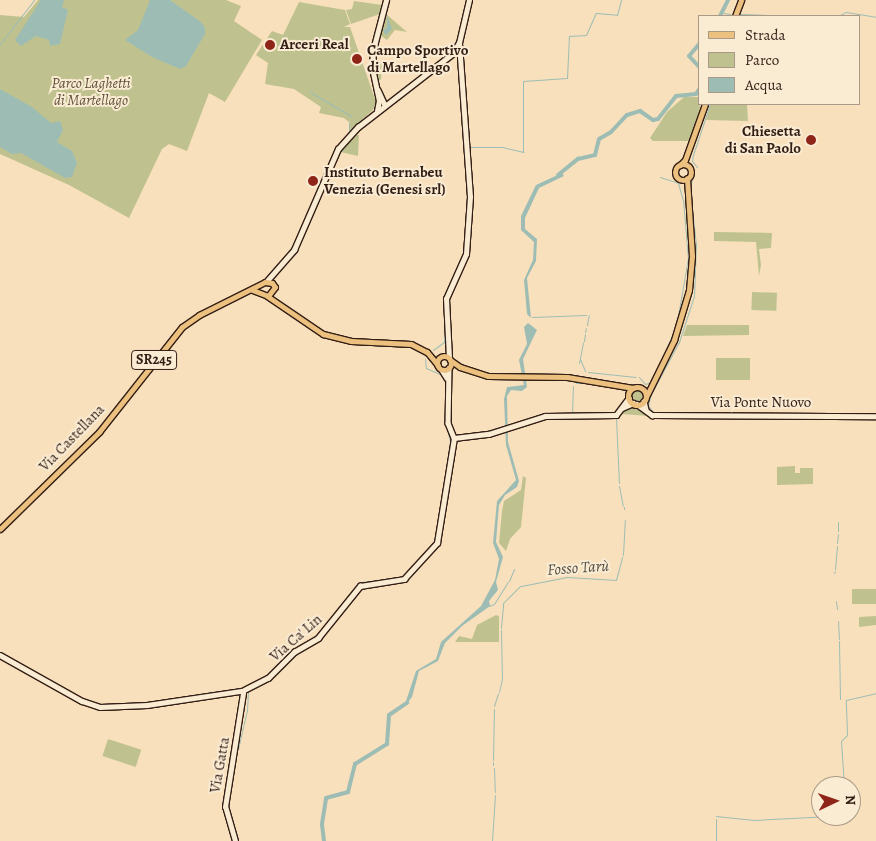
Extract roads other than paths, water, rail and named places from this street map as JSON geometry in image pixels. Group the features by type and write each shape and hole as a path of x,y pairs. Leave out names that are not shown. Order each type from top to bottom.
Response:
{"main road":[{"path":"735,15 741,0"},
{"path":"686,189 676,172 687,154 705,105"},
{"path":"613,384 629,396 635,404 645,399 655,384 679,327 689,290 692,242 686,189 687,178 691,173 687,154"},
{"path":"680,165 688,166"},
{"path":"680,179 687,178"},
{"path":"264,294 264,283 273,284 278,302"},
{"name":"Via Castellana","path":"0,529 99,432 175,334 199,315 264,283"},
{"path":"252,290 278,302 303,323 329,336 355,341 402,342 419,346 431,355 442,370 460,368 488,376 516,378 567,377 633,388 655,384"},
{"path":"264,294 274,292"},
{"path":"431,355 450,359 460,368"},
{"path":"438,365 442,357"},
{"path":"450,359 450,368"},
{"path":"641,387 645,399"},
{"path":"629,396 633,388"}],"street":[{"path":"385,105 377,89 373,50 386,0"},
{"name":"Via Castellana","path":"264,283 275,274 294,250 338,150 358,127 452,54 458,43 469,0"},
{"path":"450,359 446,346 446,299 466,254 470,208 458,43"},
{"path":"381,99 394,99"},
{"path":"376,112 381,99"},
{"name":"Via Castellana","path":"273,284 275,274"},
{"path":"442,357 446,346"},
{"path":"450,368 448,379 448,423 454,438 509,428 545,416 616,415 629,396"},
{"path":"442,370 448,379"},
{"path":"645,399 646,411"},
{"path":"621,409 635,404"},
{"name":"Via Ponte Nuovo","path":"635,404 652,415 876,416"},
{"name":"Via Ca' Lin","path":"0,655 82,701 100,707 147,705 242,691 268,678 294,652 318,638 360,586 404,579 437,543 454,438"},
{"name":"Via Gatta","path":"235,841 226,807 242,691"}],"water":[{"path":"41,0 64,0 62,7 68,10 60,44 50,46 49,40 36,36 21,46 15,40"},
{"path":"150,0 170,0 201,22 205,28 205,34 186,66 180,69 152,57 125,40 138,30"},
{"path":"387,16 392,29 386,35 383,31 387,27"},
{"path":"0,89 32,107 51,123 60,121 63,130 57,142 72,151 77,163 72,177 65,178 21,153 12,154 0,147"},
{"path":"562,173 564,176 539,188 525,218 525,229 537,239 536,261 527,278 531,318 527,314 524,280 533,260 534,242 521,230 521,216 536,185"},
{"path":"528,323 537,330 523,359 527,387 522,391 511,390 507,396 508,442 519,481 517,487 505,495 499,505 496,542 503,557 496,582 498,590 489,601 490,606 462,626 445,643 438,661 419,671 412,697 404,707 416,671 436,659 441,642 481,606 495,580 499,559 493,543 497,501 516,480 506,445 504,399 507,387 524,385 519,360 527,344 524,327"}],"waterway":[{"path":"0,44 34,0"},
{"path":"470,147 502,147 523,152 523,81 567,78 569,36 586,35 596,13 617,15 621,0"},
{"path":"720,15 728,0"},
{"path":"840,15 846,12 876,17"},
{"path":"724,13 730,14"},
{"path":"740,14 767,15"},
{"path":"698,45 689,56 698,66"},
{"path":"558,175 578,159 595,155 599,139 611,132 627,115 640,111 653,120 658,119 676,96 696,94 698,91"},
{"path":"310,92 351,116"},
{"path":"697,167 692,161 693,155 710,105"},
{"path":"349,123 349,130"},
{"path":"660,177 678,183 683,200 688,258 677,322"},
{"path":"690,185 692,180"},
{"path":"652,411 648,405 651,394 679,342 694,296 696,245 691,199"},
{"path":"447,291 457,270"},
{"path":"433,350 444,342 444,310"},
{"name":"Fosso Tarù","path":"532,317 586,315"},
{"name":"Fosso Tarù","path":"587,325 588,319"},
{"name":"Fosso Tarù","path":"585,332 586,328"},
{"path":"665,352 675,328"},
{"name":"Fosso Tarù","path":"584,341 585,334"},
{"name":"Fosso Tarù","path":"579,363 583,342"},
{"path":"425,359 426,368 442,375 445,382 446,420"},
{"name":"Fosso Tarù","path":"580,359 585,371"},
{"path":"588,372 636,377"},
{"path":"639,377 645,384 651,382"},
{"path":"576,383 581,383"},
{"name":"Fosso Tarù","path":"572,414 573,386"},
{"name":"Fosso Tarù","path":"606,417 616,418 619,483"},
{"path":"446,424 450,441 447,466"},
{"path":"443,494 447,468"},
{"name":"Fosso Tarù","path":"619,486 623,506"},
{"name":"Fosso Tarù","path":"623,555 625,520"},
{"path":"838,522 838,531"},
{"path":"837,543 838,534"},
{"path":"835,569 837,546"},
{"name":"Fosso Tarù","path":"521,586 567,577 616,580 622,557"},
{"path":"509,581 514,569"},
{"path":"341,606 361,582 388,579"},
{"path":"489,606 494,604 508,582"},
{"name":"Fosso Tarù","path":"501,628 503,603 520,586"},
{"path":"836,601 837,609"},
{"path":"838,621 839,639"},
{"name":"Fosso Tarù","path":"499,692 502,679 501,630"},
{"path":"839,641 840,699"},
{"path":"275,668 291,650 302,645"},
{"path":"238,749 247,711 248,691"},
{"path":"843,776 841,741 847,735 846,700 876,693"},
{"name":"Fosso Tarù","path":"494,706 498,694"},
{"path":"324,841 322,824 326,798 348,792 355,764 387,744 389,715 407,703"},
{"name":"Fosso Tarù","path":"493,760 494,709"},
{"name":"Fosso Tarù","path":"494,768 495,792"},
{"name":"Fosso Tarù","path":"492,841 495,795"},
{"path":"223,808 231,837"},
{"path":"716,816 754,820 811,817"},
{"path":"716,819 716,841"}],"place":[{"name":"Arceri Real","path":"270,45"},
{"name":"Campo Sportivo di Martellago","path":"357,59"},
{"name":"Chiesetta di San Paolo","path":"811,140"},
{"name":"Instituto Bernabeu Venezia (Genesi srl)","path":"313,181"}],"park label":[{"name":"Parco Laghetti di Martellago","path":"91,92"}]}
